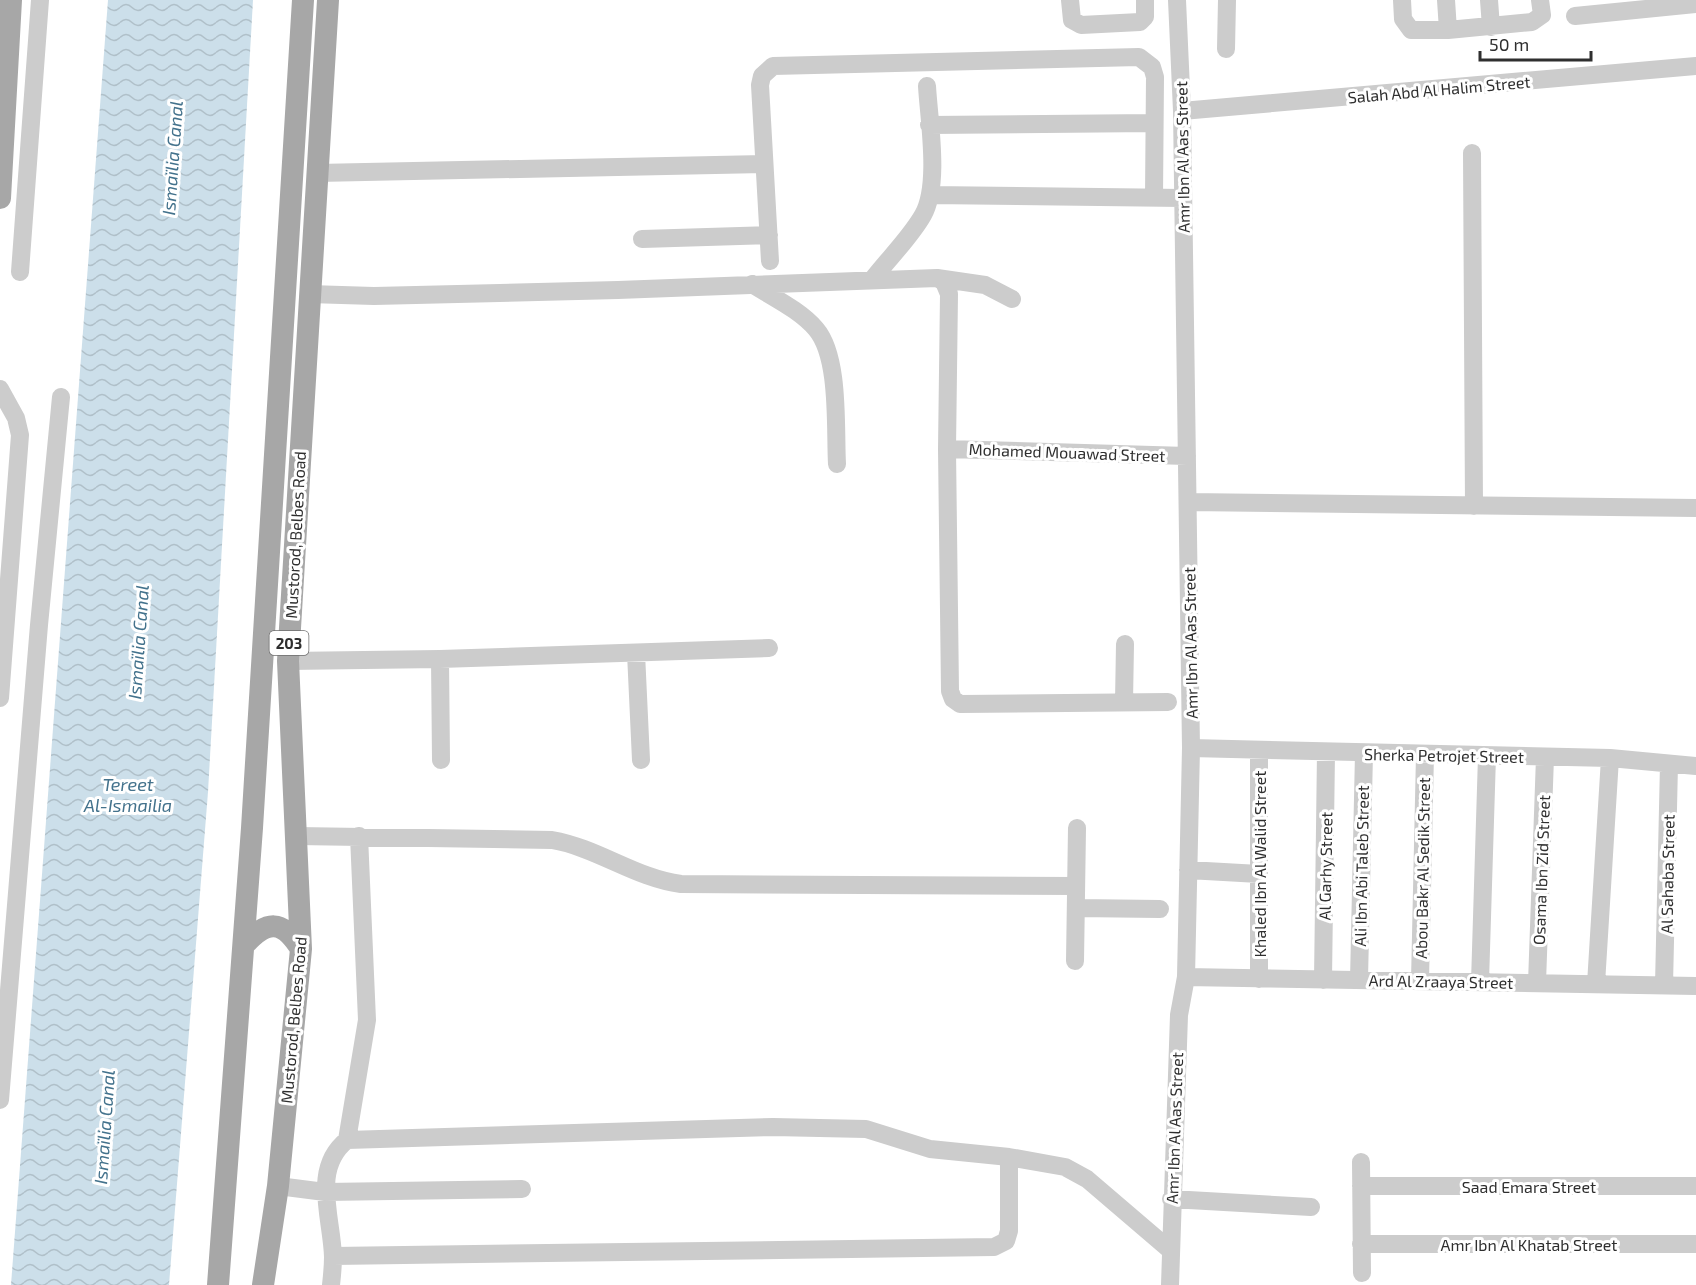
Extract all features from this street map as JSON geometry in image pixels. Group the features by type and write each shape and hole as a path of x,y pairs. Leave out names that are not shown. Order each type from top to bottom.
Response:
{"main road":[{"path":"0,198 11,0"},
{"name":"Mustorod, Belbes Road","path":"218,1285 244,945 303,0"},
{"name":"Mustorod, Belbes Road","path":"264,1285 278,1186 301,949 288,661 328,0"},
{"path":"244,945 266,926 279,926 291,933 301,949"}],"street":[{"path":"20,272 40,0"},
{"path":"1070,0 1072,20 1081,25 1140,22 1145,17 1145,0"},
{"name":"Amr Ibn Al Aas Street","path":"1170,1285 1171,1199 1179,1015 1186,977 1191,748 1182,111 1177,0"},
{"path":"1226,49 1227,0"},
{"path":"1402,0 1403,19 1411,30 1491,27 1538,19 1542,15 1540,0"},
{"path":"1446,0 1448,30"},
{"path":"1489,0 1491,27"},
{"path":"1575,16 1696,4"},
{"path":"770,261 760,80 765,71 778,66 1134,56 1148,62 1154,72 1154,197"},
{"name":"Salah Abd Al Halim Street","path":"1182,111 1696,66"},
{"path":"872,280 923,216 930,195 927,86"},
{"path":"929,125 1154,123"},
{"path":"1472,153 1474,506"},
{"path":"317,173 764,164"},
{"path":"930,195 1183,198"},
{"path":"642,239 769,235"},
{"path":"309,294 374,296 937,278 985,285 1012,298"},
{"path":"937,278 944,282 949,294 947,449 950,691 953,699 960,704 1168,702"},
{"path":"752,284 808,321 826,345 831,364 837,464"},
{"path":"0,388 16,418 20,435 0,698"},
{"path":"0,1100 39,625 61,397"},
{"name":"Mohamed Mouawad Street","path":"947,449 1187,456"},
{"path":"1188,502 1696,508"},
{"path":"1124,702 1125,644"},
{"path":"288,661 440,659 769,648"},
{"path":"636,653 640,760"},
{"path":"440,659 441,760"},
{"name":"Sherka Petrojet Street","path":"1191,748 1610,758 1696,766"},
{"name":"Khaled Ibn Al Walid Street","path":"1259,979 1260,750"},
{"name":"Al Garhy Street","path":"1323,980 1326,752"},
{"name":"Ali Ibn Abi Taleb Street","path":"1359,980 1364,753"},
{"name":"Abou Bakr Al Sedik Street","path":"1420,981 1425,754"},
{"path":"1480,982 1487,756"},
{"name":"Osama Ibn Zid Street","path":"1537,983 1545,757"},
{"path":"1596,984 1610,758"},
{"name":"Al Sahaba Street","path":"1664,985 1669,764"},
{"path":"1076,961 1077,828"},
{"path":"297,836 552,840 582,847 654,879 681,884 1076,886"},
{"path":"347,1140 367,1020 359,836"},
{"path":"1188,870 1259,874"},
{"path":"1076,908 1160,909"},
{"name":"Ard Al Zraaya Street","path":"1186,977 1696,986"},
{"path":"331,1285 333,1256 325,1192 330,1161 335,1150 347,1140 866,1129 930,1149 1009,1157 1065,1167 1077,1173 1170,1250"},
{"path":"333,1256 994,1247 1006,1241 1009,1231 1009,1157"},
{"path":"1361,1162 1362,1272"},
{"path":"278,1186 325,1192 522,1190"},
{"name":"Saad Emara Street","path":"1361,1186 1696,1186"},
{"path":"1171,1199 1311,1207"},
{"name":"Amr Ibn Al Khatab Street","path":"1361,1244 1696,1244"}],"water":[{"name":"Tereet Al-Ismailia","path":"108,0 253,0 208,792 169,1285 11,1285"}],"water label":[{"name":"Ismaïlia Canal","path":"172,158"},
{"name":"Ismaïlia Canal","path":"138,642"},
{"name":"Ismaïlia Canal","path":"104,1127"}]}
